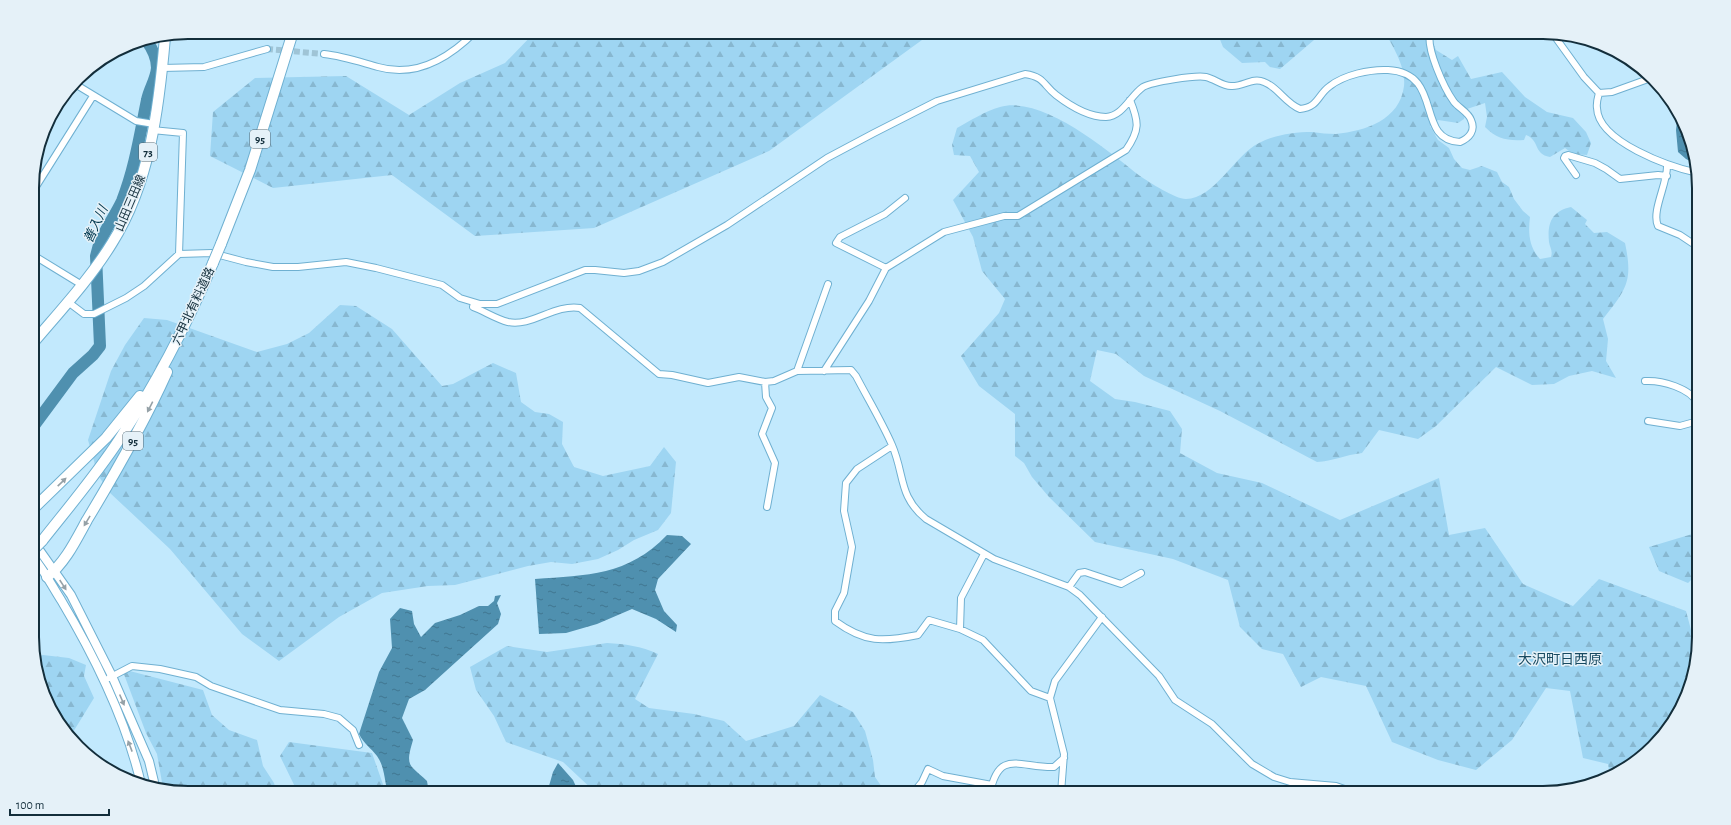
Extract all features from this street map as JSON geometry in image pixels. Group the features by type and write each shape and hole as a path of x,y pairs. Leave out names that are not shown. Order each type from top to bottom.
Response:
{"main road":[{"name":"六甲北有料道路","path":"39,539 119,441 166,363 213,263 250,170 291,39"},
{"name":"山田三田線","path":"39,336 102,259 125,219 138,190 153,127 165,41"},
{"name":"95","path":"51,574 68,553 129,450 189,325 199,294"},
{"name":"95","path":"39,503 106,438 166,363"}],"street":[{"path":"324,54 349,58 378,67 400,70 418,68 438,61 452,52 467,39"},
{"path":"68,302 84,314 94,314 126,298 144,286 179,254 212,253 273,267 298,267 346,262 442,285 460,298 474,303 497,304 585,270 624,273 639,271 663,262 727,225 827,158 937,101 1025,74 1035,75 1044,80 1055,95 1092,115 1105,117 1112,116 1143,87 1157,82 1206,77 1226,86 1234,87 1253,80 1262,81 1270,85 1288,102 1300,109 1307,108 1317,101 1328,87 1340,80 1378,70 1396,70 1409,75 1421,87 1436,130 1447,139 1460,142 1471,135 1473,128 1471,119 1455,103 1448,91 1431,48 1430,39"},
{"path":"1557,39 1584,77 1599,93"},
{"path":"162,68 204,67 267,49"},
{"path":"1599,93 1612,92 1645,80"},
{"path":"79,87 136,121 153,127 182,133 179,254"},
{"path":"1599,93 1596,108 1602,123 1627,147 1667,165 1691,171"},
{"path":"39,182 93,96"},
{"path":"824,371 869,301 886,268 944,232 1004,216 1018,216 1126,150 1133,140 1137,129 1137,117 1130,100"},
{"path":"1576,175 1564,158 1565,156 1568,155 1595,163 1620,179 1658,175 1667,176"},
{"path":"1667,165 1667,176 1658,207 1656,223 1658,226 1692,243"},
{"path":"886,268 836,243 840,237 885,214 905,198"},
{"path":"39,259 82,285"},
{"path":"797,371 828,284"},
{"path":"474,303 473,307 507,322 522,323 564,307 580,308 659,374 672,375 708,383 739,377 765,382 774,381 797,371 851,370 856,376 892,446 906,496 911,505 926,519 984,554 1069,587 1080,595 1159,676 1175,700 1212,724 1252,764 1274,777 1290,782 1336,786"},
{"path":"1645,381 1656,380 1664,382 1692,395"},
{"path":"765,382 766,397 772,408 762,434 775,463 767,507"},
{"path":"1648,421 1680,426 1692,423"},
{"path":"892,446 857,469 846,483 844,511 852,547 844,593 835,611 835,621 851,633 873,639 897,640 918,635 929,620 960,629 983,640 1031,691 1050,698"},
{"path":"39,546 74,622 104,681 136,760 140,778"},
{"path":"960,629 961,598 984,554"},
{"path":"39,561 70,595 112,676 149,761 154,782"},
{"path":"1069,587 1079,573 1085,572 1121,584 1141,573"},
{"path":"1062,786 1064,758 1050,698 1051,689 1055,681 1102,617"},
{"path":"104,681 132,666 160,669 196,677 211,686 280,710 324,714 339,718 353,730 359,745"},
{"path":"919,786 928,769 943,776 992,785 1000,767 1007,763 1054,767 1064,758"}],"green space":[{"path":"528,39 923,39 769,151 594,228 475,236 392,175 273,188 210,156 213,112 255,78 346,76 409,115 460,83 505,63"},
{"path":"1220,39 1316,39 1280,69 1270,67 1265,62 1242,63 1223,47"},
{"path":"1389,39 1431,39 1436,50 1452,60 1458,56 1471,79 1502,72 1525,97 1547,112 1573,118 1586,132 1591,143 1587,155 1573,154 1565,148 1550,157 1541,153 1533,140 1526,135 1524,140 1512,140 1498,137 1489,131 1485,127 1487,117 1485,103 1467,109 1464,119 1458,123 1438,120 1430,126 1438,140 1449,148 1454,159 1462,168 1470,170 1482,166 1497,172 1502,182 1509,187 1514,199 1523,211 1530,217 1529,229 1531,245 1540,259 1551,257 1552,255 1549,242 1549,229 1552,219 1559,211 1571,207 1587,220 1585,224 1594,233 1607,232 1625,243 1628,267 1626,284 1618,300 1603,319 1608,339 1606,361 1616,378 1592,371 1569,376 1554,384 1532,385 1496,367 1436,426 1418,439 1379,430 1362,453 1317,462 1220,411 1144,376 1116,354 1097,350 1090,381 1115,399 1135,402 1170,411 1182,429 1180,453 1217,473 1262,483 1340,520 1439,478 1449,535 1485,528 1523,584 1573,606 1599,579 1686,611 1692,634 1692,646 1687,675 1677,703 1667,720 1655,735 1634,755 1609,771 1608,764 1583,758 1570,691 1546,688 1512,740 1476,770 1438,760 1392,742 1366,686 1321,677 1301,687 1283,654 1262,649 1240,627 1228,580 1173,559 1095,542 1049,497 1032,477 1024,463 1015,456 1015,414 979,386 961,356 999,313 1005,299 982,271 973,237 953,200 979,172 970,156 954,155 952,145 957,128 1000,107 1017,105 1036,109 1055,117 1093,140 1140,176 1162,190 1186,199 1196,197 1206,192 1250,149 1265,140 1284,134 1312,132 1336,134 1358,130 1379,122 1396,107 1401,98 1404,86 1403,72"},
{"path":"340,305 356,306 392,329 442,386 453,384 493,363 516,373 521,402 535,412 549,414 563,422 562,444 574,467 603,476 650,466 664,447 676,462 671,513 658,530 634,540 618,550 598,559 572,564 551,562 528,566 455,585 428,586 382,593 339,617 279,661 242,634 170,549 109,492 98,475 88,440 111,371 125,345 144,318 167,320 257,352 287,344 309,333"},
{"path":"1692,534 1692,579 1688,583 1659,571 1649,547"},
{"path":"607,643 633,646 658,654 635,699 649,708 694,714 724,721 746,741 794,726 820,695 853,712 865,731 873,760 875,777 881,786 589,786 563,762 506,742 494,716 476,690 470,667 507,646 547,652"},
{"path":"40,656 69,658 86,665 84,676 94,698 73,732 64,720 50,694"},
{"path":"122,669 203,690 212,715 229,730 257,740 263,766 275,786 179,786 162,784 157,754 146,733"},
{"path":"289,742 372,753 384,786 295,786 280,756"}],"water":[{"path":"1677,122 1684,140 1689,161 1678,152 1676,130"},
{"path":"667,535 682,536 691,544 658,579 655,590 664,611 677,625 676,632 656,619 632,609 597,624 566,633 539,634 535,579 589,574 622,566 637,559"},
{"path":"501,595 497,603 501,614 498,624 425,690 409,699 402,718 413,740 409,755 410,764 427,781 428,786 387,786 380,760 363,741 359,734 379,672 392,648 390,619 400,608 412,611 414,624 421,637 435,623 460,615 479,606 488,606 494,601 495,596"},
{"path":"558,763 573,780 576,786 549,786 553,772"},
{"path":"610,785 634,785 634,786 607,786"}],"waterway":[{"name":"善入川","path":"39,419 73,373 93,355 100,346 96,256 100,241 127,189 137,151 148,96 157,68 155,57 149,44"}],"tunnel":[{"path":"267,49 324,54"}],"district":[{"name":"大沢町日西原","path":"1560,659"}]}
